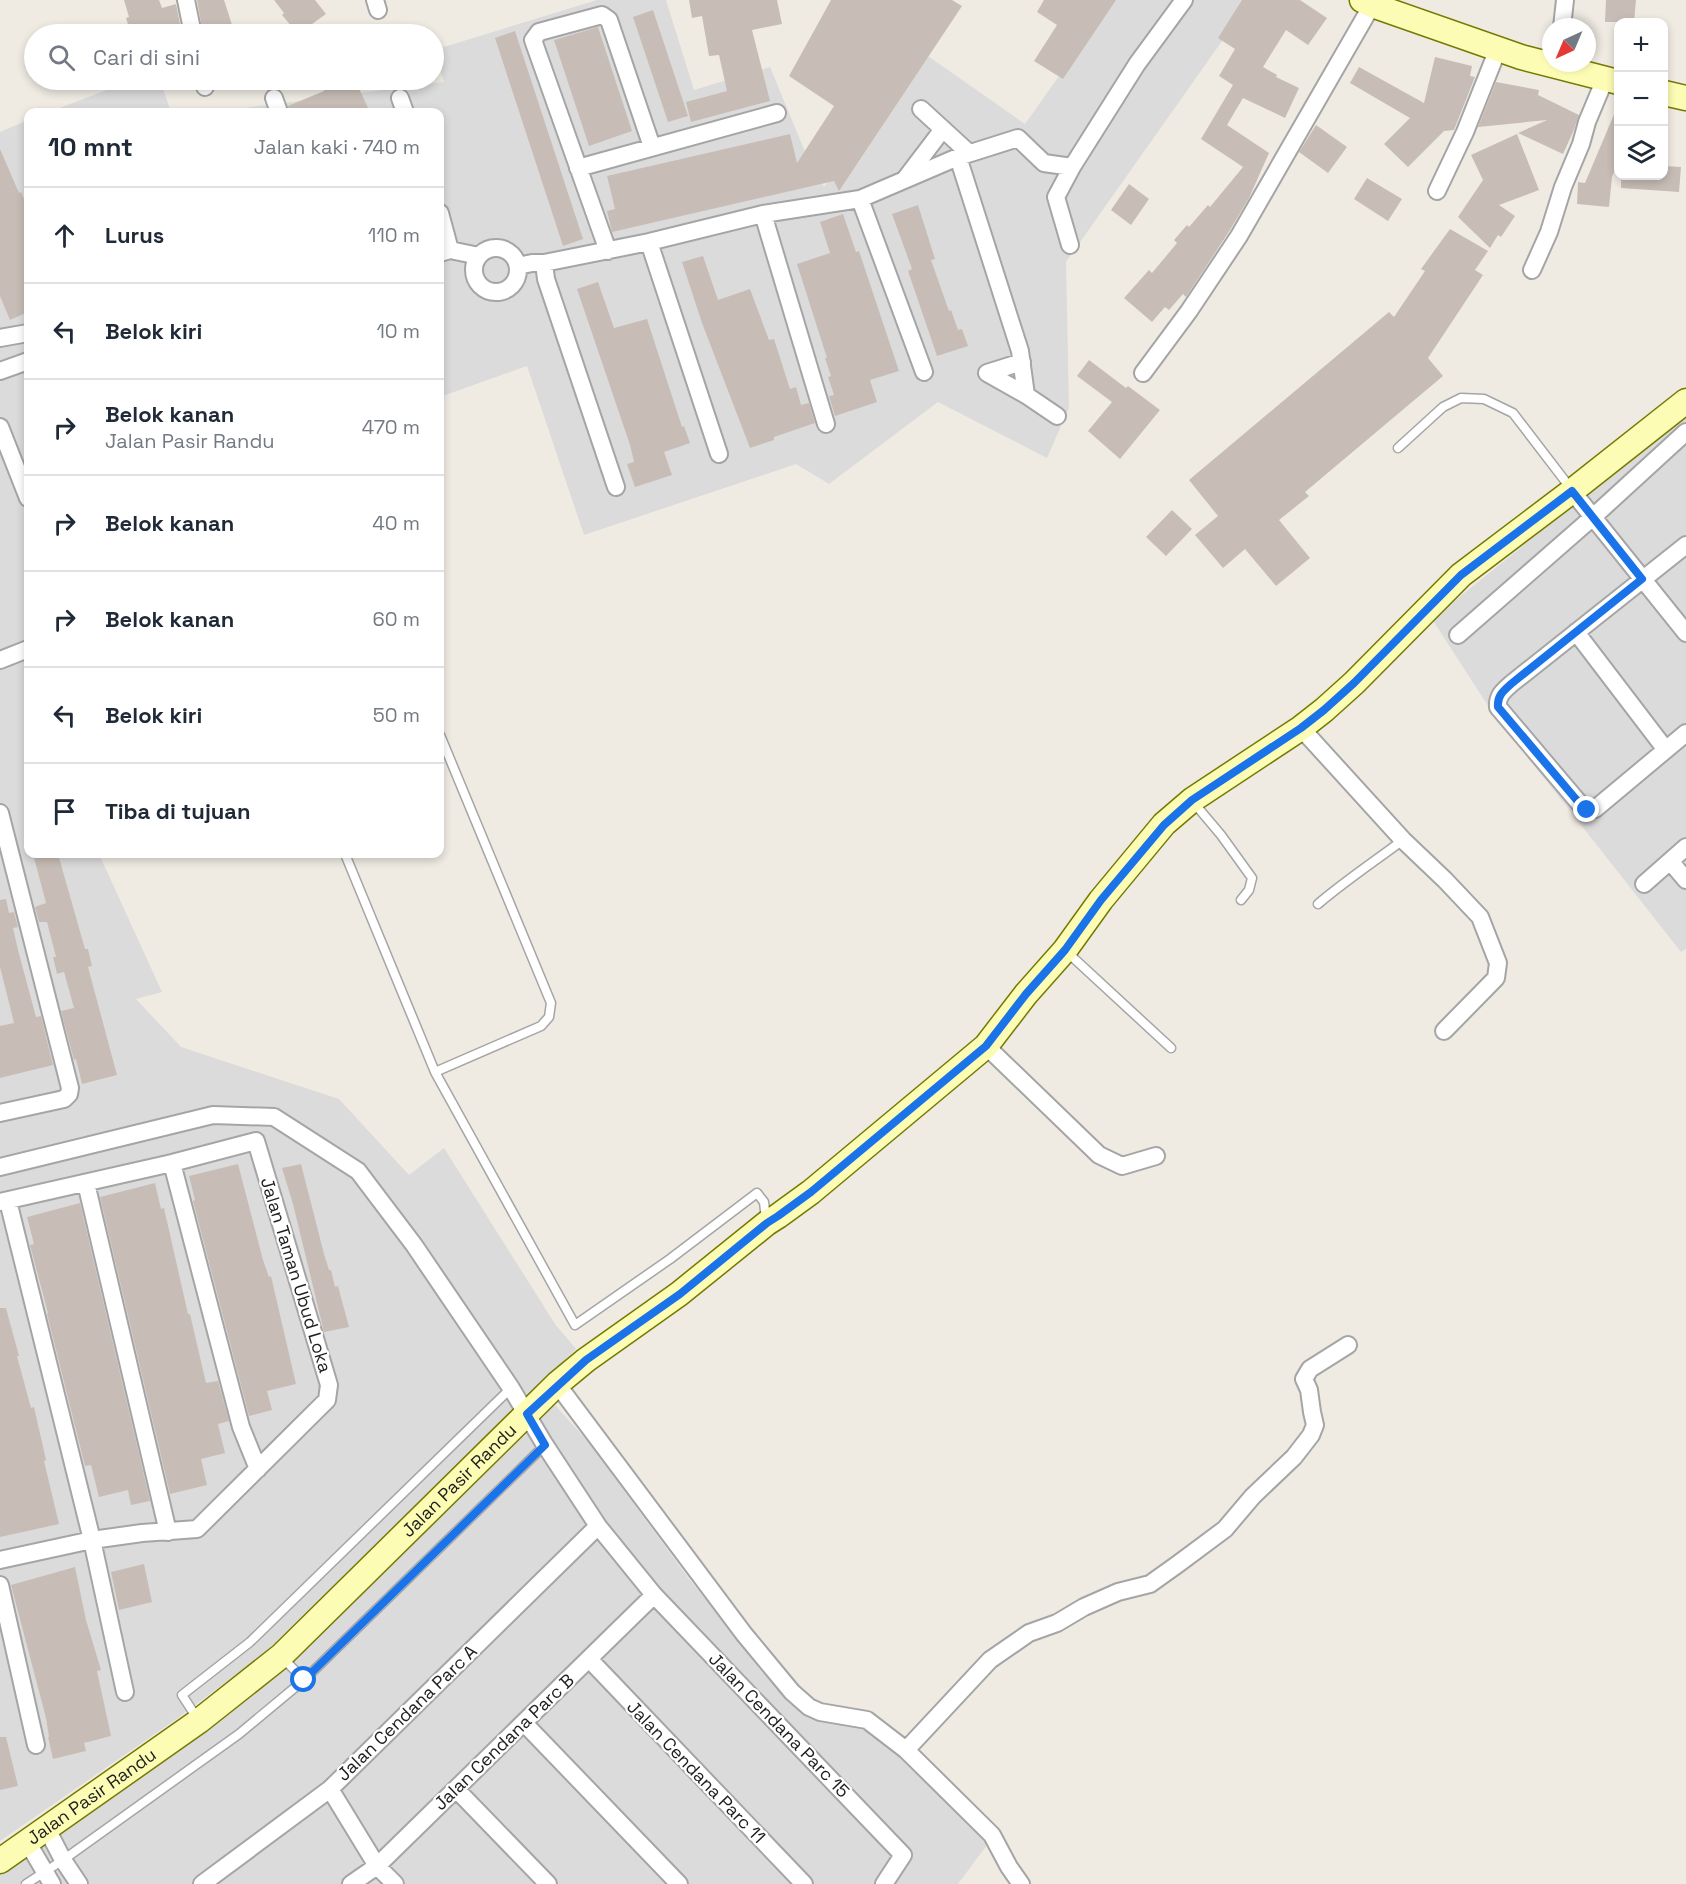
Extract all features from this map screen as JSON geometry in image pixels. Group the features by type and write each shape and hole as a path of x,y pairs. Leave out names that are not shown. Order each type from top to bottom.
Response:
{"main road":[{"path":"1367,3 1497,49 1542,61"},
{"path":"1581,72 1612,81"},
{"path":"1668,94 1686,98"},
{"name":"Jalan Pasir Randu","path":"0,1862 199,1721 281,1656 557,1384 586,1360 680,1294 767,1223 811,1192 986,1046 1026,994 1065,950 1101,900 1164,825 1192,800 1301,728 1354,683 1461,575 1686,401"}],"street":[{"path":"186,0 191,24"},
{"path":"1056,197 1072,167 1137,64 1184,0"},
{"path":"1563,18 1565,0"},
{"path":"1143,373 1189,311 1239,236 1367,3"},
{"path":"608,251 533,40 539,32 602,15 609,20 651,147"},
{"path":"1437,191 1465,132 1497,49"},
{"path":"1532,270 1549,232 1587,122 1612,81"},
{"path":"921,110 943,129 964,155 1022,362 1026,395"},
{"path":"578,168 777,113"},
{"path":"904,180 943,129"},
{"path":"518,266 608,251 763,214 860,199 964,155 1018,138 1044,163 1070,245"},
{"path":"1044,163 1072,167"},
{"path":"860,199 924,372"},
{"path":"763,214 826,424"},
{"path":"649,242 719,454"},
{"path":"490,249 505,250 515,259 518,266 515,280 505,290 490,291 484,288 474,270 479,256 490,249"},
{"path":"445,252 479,256"},
{"path":"544,263 546,279 616,487"},
{"path":"0,338 24,334"},
{"path":"0,371 24,362"},
{"path":"1022,362 987,373 1057,416"},
{"path":"0,427 24,488"},
{"path":"1458,635 1686,432"},
{"path":"1572,491 1686,633"},
{"path":"1686,545 1501,693 1498,699 1498,707 1587,810 1595,809 1686,733"},
{"path":"1576,632 1666,750"},
{"path":"0,660 24,651"},
{"path":"1301,728 1403,840 1480,917 1498,963 1496,978 1444,1030"},
{"path":"0,813 70,1088 69,1094 64,1099 0,1113"},
{"path":"1644,884 1686,847"},
{"path":"1670,861 1686,880"},
{"path":"986,1046 1099,1155 1122,1166 1156,1156"},
{"name":"Jalan Cendana Parc 15","path":"0,1167 213,1115 274,1117 358,1171 414,1245 511,1388 598,1526 654,1595 903,1856 884,1884"},
{"name":"Jalan Taman Ubud Loka","path":"0,1560 92,1540 197,1529 327,1400 329,1385 256,1141 4,1202 92,1540 125,1692"},
{"path":"172,1163 241,1427 258,1469"},
{"path":"86,1183 168,1532"},
{"path":"906,1750 990,1660 1029,1633 1057,1623 1084,1607 1118,1592 1150,1584 1225,1529 1311,1435 1315,1425 1309,1390 1304,1379 1310,1369 1348,1345"},
{"path":"557,1384 744,1634 792,1692 809,1707 820,1712 867,1720 906,1750 992,1835 1021,1884"},
{"name":"Jalan Cendana Parc A","path":"202,1884 330,1789 598,1526"},
{"path":"0,1586 36,1746"},
{"name":"Jalan Cendana Parc B","path":"351,1884 377,1866 654,1595"},
{"name":"Jalan Cendana Parc 11","path":"589,1659 804,1884"},
{"path":"524,1723 679,1884"},
{"path":"330,1789 377,1866 395,1884"},
{"path":"456,1790 548,1884"},
{"path":"37,1836 63,1860 79,1884"},
{"path":"37,1836 48,1878"}],"lane":[{"path":"1398,448 1443,407 1461,398 1484,399 1513,413 1572,491"},
{"path":"435,1072 541,1026 549,1017 551,1003 444,745"},
{"path":"1192,800 1252,878 1249,890 1241,900"},
{"path":"1318,904 1403,840"},
{"path":"347,858 435,1072 575,1325 670,1259 757,1193 764,1202 767,1223"},
{"path":"1065,950 1171,1048"},
{"path":"199,1721 182,1695 250,1642 511,1388"},
{"path":"26,1884 48,1878 63,1860 239,1734 304,1680 545,1445"},
{"path":"281,1656 304,1680"}],"shaded area":[{"path":"597,0 666,0 694,90 770,67 806,154 824,187 925,54 1025,124 1113,0 1251,0 1066,262 1069,408 1047,458 938,402 829,484 796,464 584,535 527,366 444,396 444,108 244,108 382,90 444,90 444,47"},
{"path":"107,90 163,90 170,108 60,108"},
{"path":"24,122 24,858 101,858 162,992 136,999 181,1047 339,1099 409,1175 444,1148 555,1324 576,1349 263,1654 175,1720 0,1841 0,132"},
{"path":"1686,415 1686,949 1681,952 1492,712 1432,619"},
{"path":"555,1405 590,1444 689,1579 786,1697 853,1723 877,1735 982,1832 987,1845 958,1884 0,1884 0,1871 293,1658"}],"building":[{"path":"124,0 159,0 162,8 176,4 180,24 128,24 126,18 129,17"},
{"path":"197,0 224,0 232,24 201,24"},
{"path":"274,0 315,0 326,14 312,24 290,24 282,15 284,13"},
{"path":"689,0 777,0 782,24 752,30 770,101 691,122 686,102 727,91 719,55 709,56 702,16 692,18"},
{"path":"831,0 952,0 962,6 839,191 834,181 612,232 607,211 615,209 607,176 790,134 797,163 834,106 789,76"},
{"path":"1044,0 1116,0 1063,79 1034,61 1057,25 1037,12"},
{"path":"1242,0 1300,0 1327,18 1308,45 1286,30 1263,67 1277,75 1276,77 1299,88 1285,118 1243,98 1227,125 1269,153 1249,198 1186,297 1183,294 1169,310 1165,307 1152,322 1124,298 1149,270 1152,273 1177,243 1174,240 1208,205 1210,207 1243,167 1201,139 1233,85 1219,76 1235,49 1218,38"},
{"path":"1606,0 1636,0 1634,18 1614,18 1614,22 1605,22"},
{"path":"653,10 688,116 668,122 633,17"},
{"path":"598,27 632,131 589,146 554,40"},
{"path":"515,31 583,239 563,246 495,38"},
{"path":"1435,57 1472,66 1470,76 1475,77 1454,130 1444,131 1408,167 1384,144 1410,118 1350,83 1359,67 1424,103"},
{"path":"1496,82 1539,90 1538,95 1579,115 1563,154 1518,133 1547,120 1478,127"},
{"path":"360,90 368,108 288,108 288,106 324,91"},
{"path":"1614,114 1614,172 1609,207 1577,204 1578,182 1585,183"},
{"path":"1316,125 1347,147 1328,173 1299,152"},
{"path":"1517,134 1539,190 1499,205 1515,216 1501,237 1498,235 1490,248 1458,217 1483,180 1471,155"},
{"path":"0,149 19,193 21,192 24,199 24,314 10,320 0,296"},
{"path":"1668,166 1681,167 1679,192 1621,188 1621,180 1668,180"},
{"path":"1367,178 1402,199 1388,221 1354,199"},
{"path":"1129,184 1149,199 1131,225 1111,210"},
{"path":"918,205 935,259 931,260 949,311 951,310 958,330 962,329 968,346 937,356 908,271 912,269 892,214"},
{"path":"843,214 856,252 859,251 899,371 870,380 877,402 835,416 829,396 834,395 828,377 831,376 825,358 827,358 797,264 830,253 820,222"},
{"path":"1450,229 1488,251 1475,270 1483,275 1428,358 1443,376 1305,492 1309,496 1279,520 1310,558 1276,586 1245,549 1223,568 1195,535 1218,516 1189,480 1389,312 1394,317 1425,271 1421,269"},
{"path":"703,256 718,300 750,289 769,340 774,339 790,389 796,387 801,405 809,403 815,423 750,448 702,323 682,262"},
{"path":"598,282 614,328 647,319 682,427 684,426 690,443 664,452 672,475 635,487 627,464 634,462 630,445 577,289"},
{"path":"1089,360 1160,410 1120,459 1088,431 1112,402 1077,376"},
{"path":"1172,510 1192,529 1166,556 1146,537"},
{"path":"34,858 59,858 85,949 88,949 92,966 88,967 117,1075 82,1084 61,1011 74,1008 64,972 57,974 53,957 56,957 47,922 39,922 35,907 46,903"},
{"path":"6,899 9,913 14,912 18,927 13,928 18,950 36,1017 41,1016 53,1065 0,1078 0,1026 14,1023 0,967 0,900"},
{"path":"238,1164 263,1260 269,1277 271,1276 296,1384 267,1391 272,1410 249,1416 193,1201 195,1200 189,1176"},
{"path":"301,1164 324,1254 335,1287 338,1286 349,1327 324,1332 282,1168"},
{"path":"155,1183 161,1209 164,1208 206,1383 218,1381 229,1421 218,1424 225,1453 201,1459 207,1485 170,1494 100,1197"},
{"path":"80,1203 150,1501 131,1505 128,1490 99,1497 91,1465 85,1466 30,1245 34,1244 27,1217"},
{"path":"0,1308 6,1308 31,1408 34,1407 59,1524 0,1537"},
{"path":"144,1564 152,1602 119,1610 111,1572"},
{"path":"75,1567 86,1620 101,1670 97,1671 111,1736 84,1743 86,1751 53,1759 46,1718 11,1585"},
{"path":"0,1737 6,1737 18,1786 0,1790"}],"route":[{"path":"304,1680 545,1445 527,1414 557,1384 586,1360 680,1294 767,1223 811,1192 986,1046 1026,994 1065,950 1101,900 1164,825 1192,800 1301,728 1324,710 1354,683 1461,575 1572,491 1642,579 1511,684 1501,693 1498,707 1587,810"}]}
